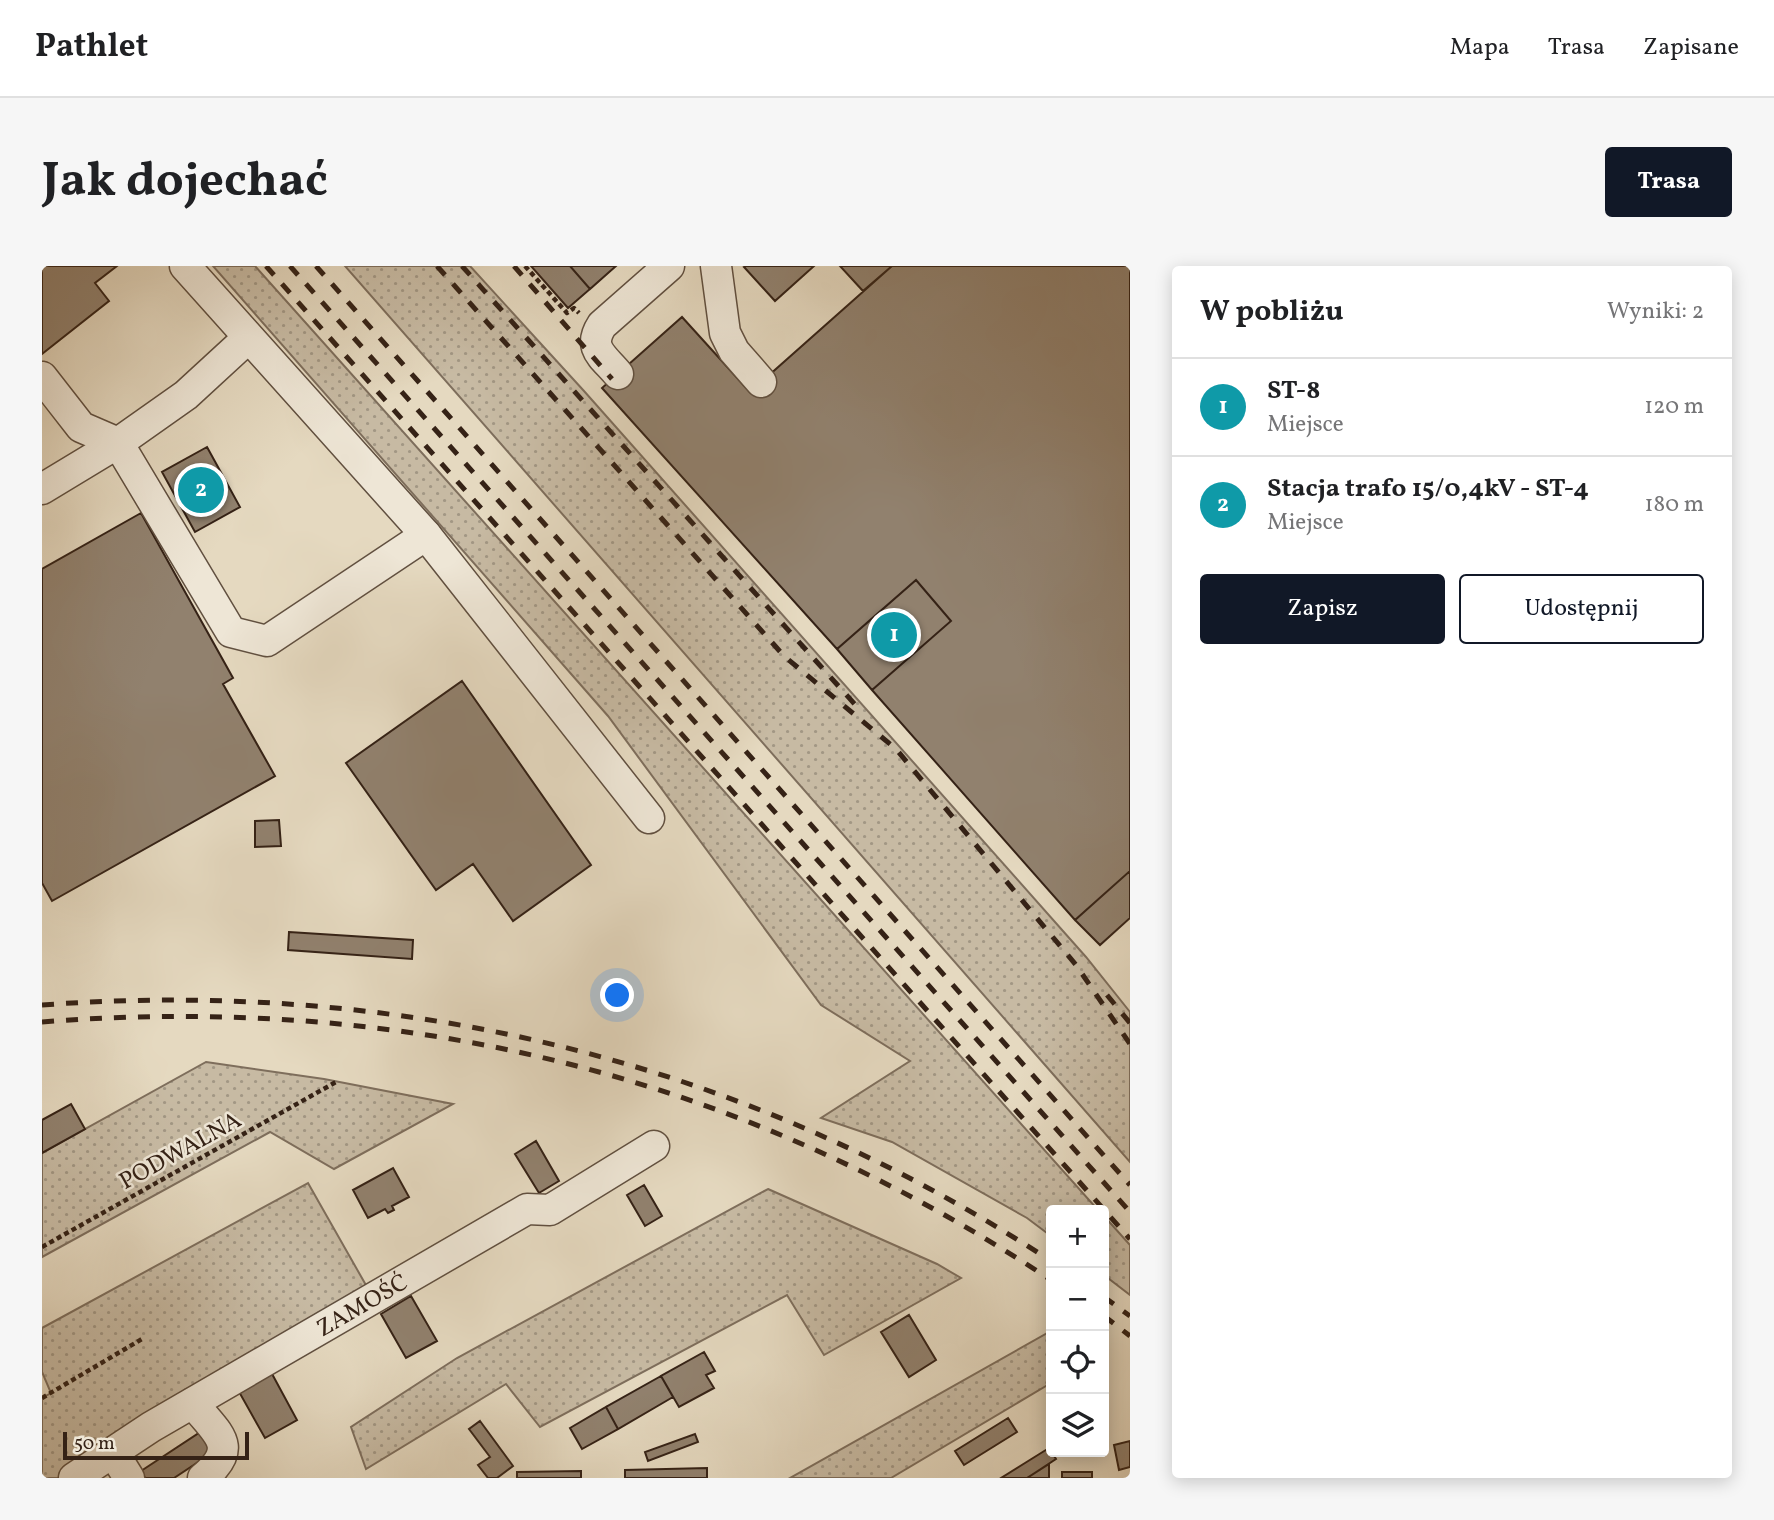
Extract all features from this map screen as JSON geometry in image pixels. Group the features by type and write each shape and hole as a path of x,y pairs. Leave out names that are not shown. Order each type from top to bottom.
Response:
{"lane":[{"path":"185,266 426,535 649,818"},
{"path":"618,374 596,348 594,340 603,325 669,266"},
{"path":"716,266 725,333 734,351 761,382"},
{"path":"42,489 118,443 186,396 248,338"},
{"path":"42,377 81,427 118,443 231,632 267,641 426,535"},
{"name":"ZAMOŚĆ","path":"74,1478 193,1403 527,1209 550,1210 654,1146"},
{"path":"193,1403 223,1441 223,1453 216,1467 202,1478"},
{"path":"113,1452 129,1478"}],"path":[{"path":"525,266 567,313 574,308 597,334"},
{"name":"PODWALNA","path":"42,1247 335,1082"},
{"path":"42,1398 142,1339"}],"shaded area":[{"path":"213,266 255,266 1094,1205 1046,1205 1046,1232 1027,1218 892,1142 821,1118 910,1061 821,1005 608,716"},
{"path":"345,266 470,266 1086,957 1130,1012 1130,1162"},
{"path":"206,1062 324,1079 453,1104 334,1169 270,1132 42,1257 42,1153"},
{"path":"308,1183 371,1294 60,1478 42,1478 42,1398 51,1393 42,1372 42,1328"},
{"path":"768,1189 937,1264 961,1278 824,1355 787,1295 540,1427 506,1384 366,1469 351,1427 457,1358"},
{"path":"1109,1222 1130,1245 1130,1295 1109,1279"},
{"path":"1046,1334 1046,1386 891,1478 790,1478"}],"building":[{"path":"42,266 117,266 95,283 109,301 42,354"},
{"path":"531,266 570,266 590,289 568,308"},
{"path":"570,266 616,266 590,289"},
{"path":"814,266 775,301 744,267"},
{"path":"840,266 892,266 863,291"},
{"path":"892,266 1130,266 1130,871 1075,920 872,690 951,621 916,580 837,649 602,388 682,317 750,392"},
{"path":"207,447 240,507 195,532 162,472"},
{"path":"141,513 233,678 223,684 275,776 52,901 42,883 42,569"},
{"path":"916,580 951,621 872,690 837,649"},
{"path":"462,681 591,865 513,921 473,864 436,890 346,763"},
{"path":"279,820 281,846 255,847 255,821"},
{"path":"1130,871 1130,918 1100,945 1075,920"},
{"path":"289,932 413,940 412,959 288,950"},
{"path":"71,1104 85,1129 42,1153 42,1120"},
{"path":"536,1141 559,1181 539,1193 515,1154"},
{"path":"393,1168 409,1197 392,1206 394,1210 388,1213 385,1209 368,1218 353,1190"},
{"path":"644,1185 662,1216 645,1226 627,1195"},
{"path":"411,1296 437,1341 406,1358 381,1314"},
{"path":"909,1315 936,1360 909,1377 881,1332"},
{"path":"704,1352 715,1371 706,1375 714,1388 679,1407 661,1376"},
{"path":"271,1372 297,1420 265,1438 238,1390"},
{"path":"661,1376 673,1397 618,1429 606,1407"},
{"path":"606,1407 618,1429 582,1449 570,1428"},
{"path":"1008,1418 1017,1432 964,1465 955,1451"},
{"path":"480,1421 513,1466 497,1478 488,1478 478,1465 490,1457 469,1429"},
{"path":"205,1429 218,1449 174,1478 145,1478 141,1471"},
{"path":"695,1434 698,1442 648,1461 645,1452"},
{"path":"1130,1441 1130,1467 1119,1470 1114,1445"},
{"path":"1046,1450 1046,1457 1056,1459 1027,1478 1001,1478"},
{"path":"1049,1464 1049,1478 1027,1478"},
{"path":"707,1468 707,1478 625,1478 625,1470"},
{"path":"581,1471 581,1478 517,1478 517,1472"},
{"path":"1062,1472 1092,1472 1092,1478 1062,1478"}],"railway":[{"path":"266,266 1130,1239"},
{"path":"290,266 1130,1212"},
{"path":"316,266 1130,1185"},
{"path":"437,266 784,656 896,749 1076,965 1130,1044"},
{"path":"462,266 859,709"},
{"path":"514,266 612,379"},
{"path":"1107,995 1130,1023"},
{"path":"42,1005 177,1000 310,1006 440,1022 568,1048 694,1085 816,1133 935,1192 1046,1258"},
{"path":"42,1022 178,1016 311,1022 442,1037 569,1064 694,1102 815,1150 935,1209 1046,1277"},
{"path":"1109,1301 1130,1316"},
{"path":"1109,1320 1130,1336"}],"place":[{"name":"Stacja trafo 15/0,4kV - ST-4","path":"201,490"},
{"name":"ST-8","path":"894,635"}]}
